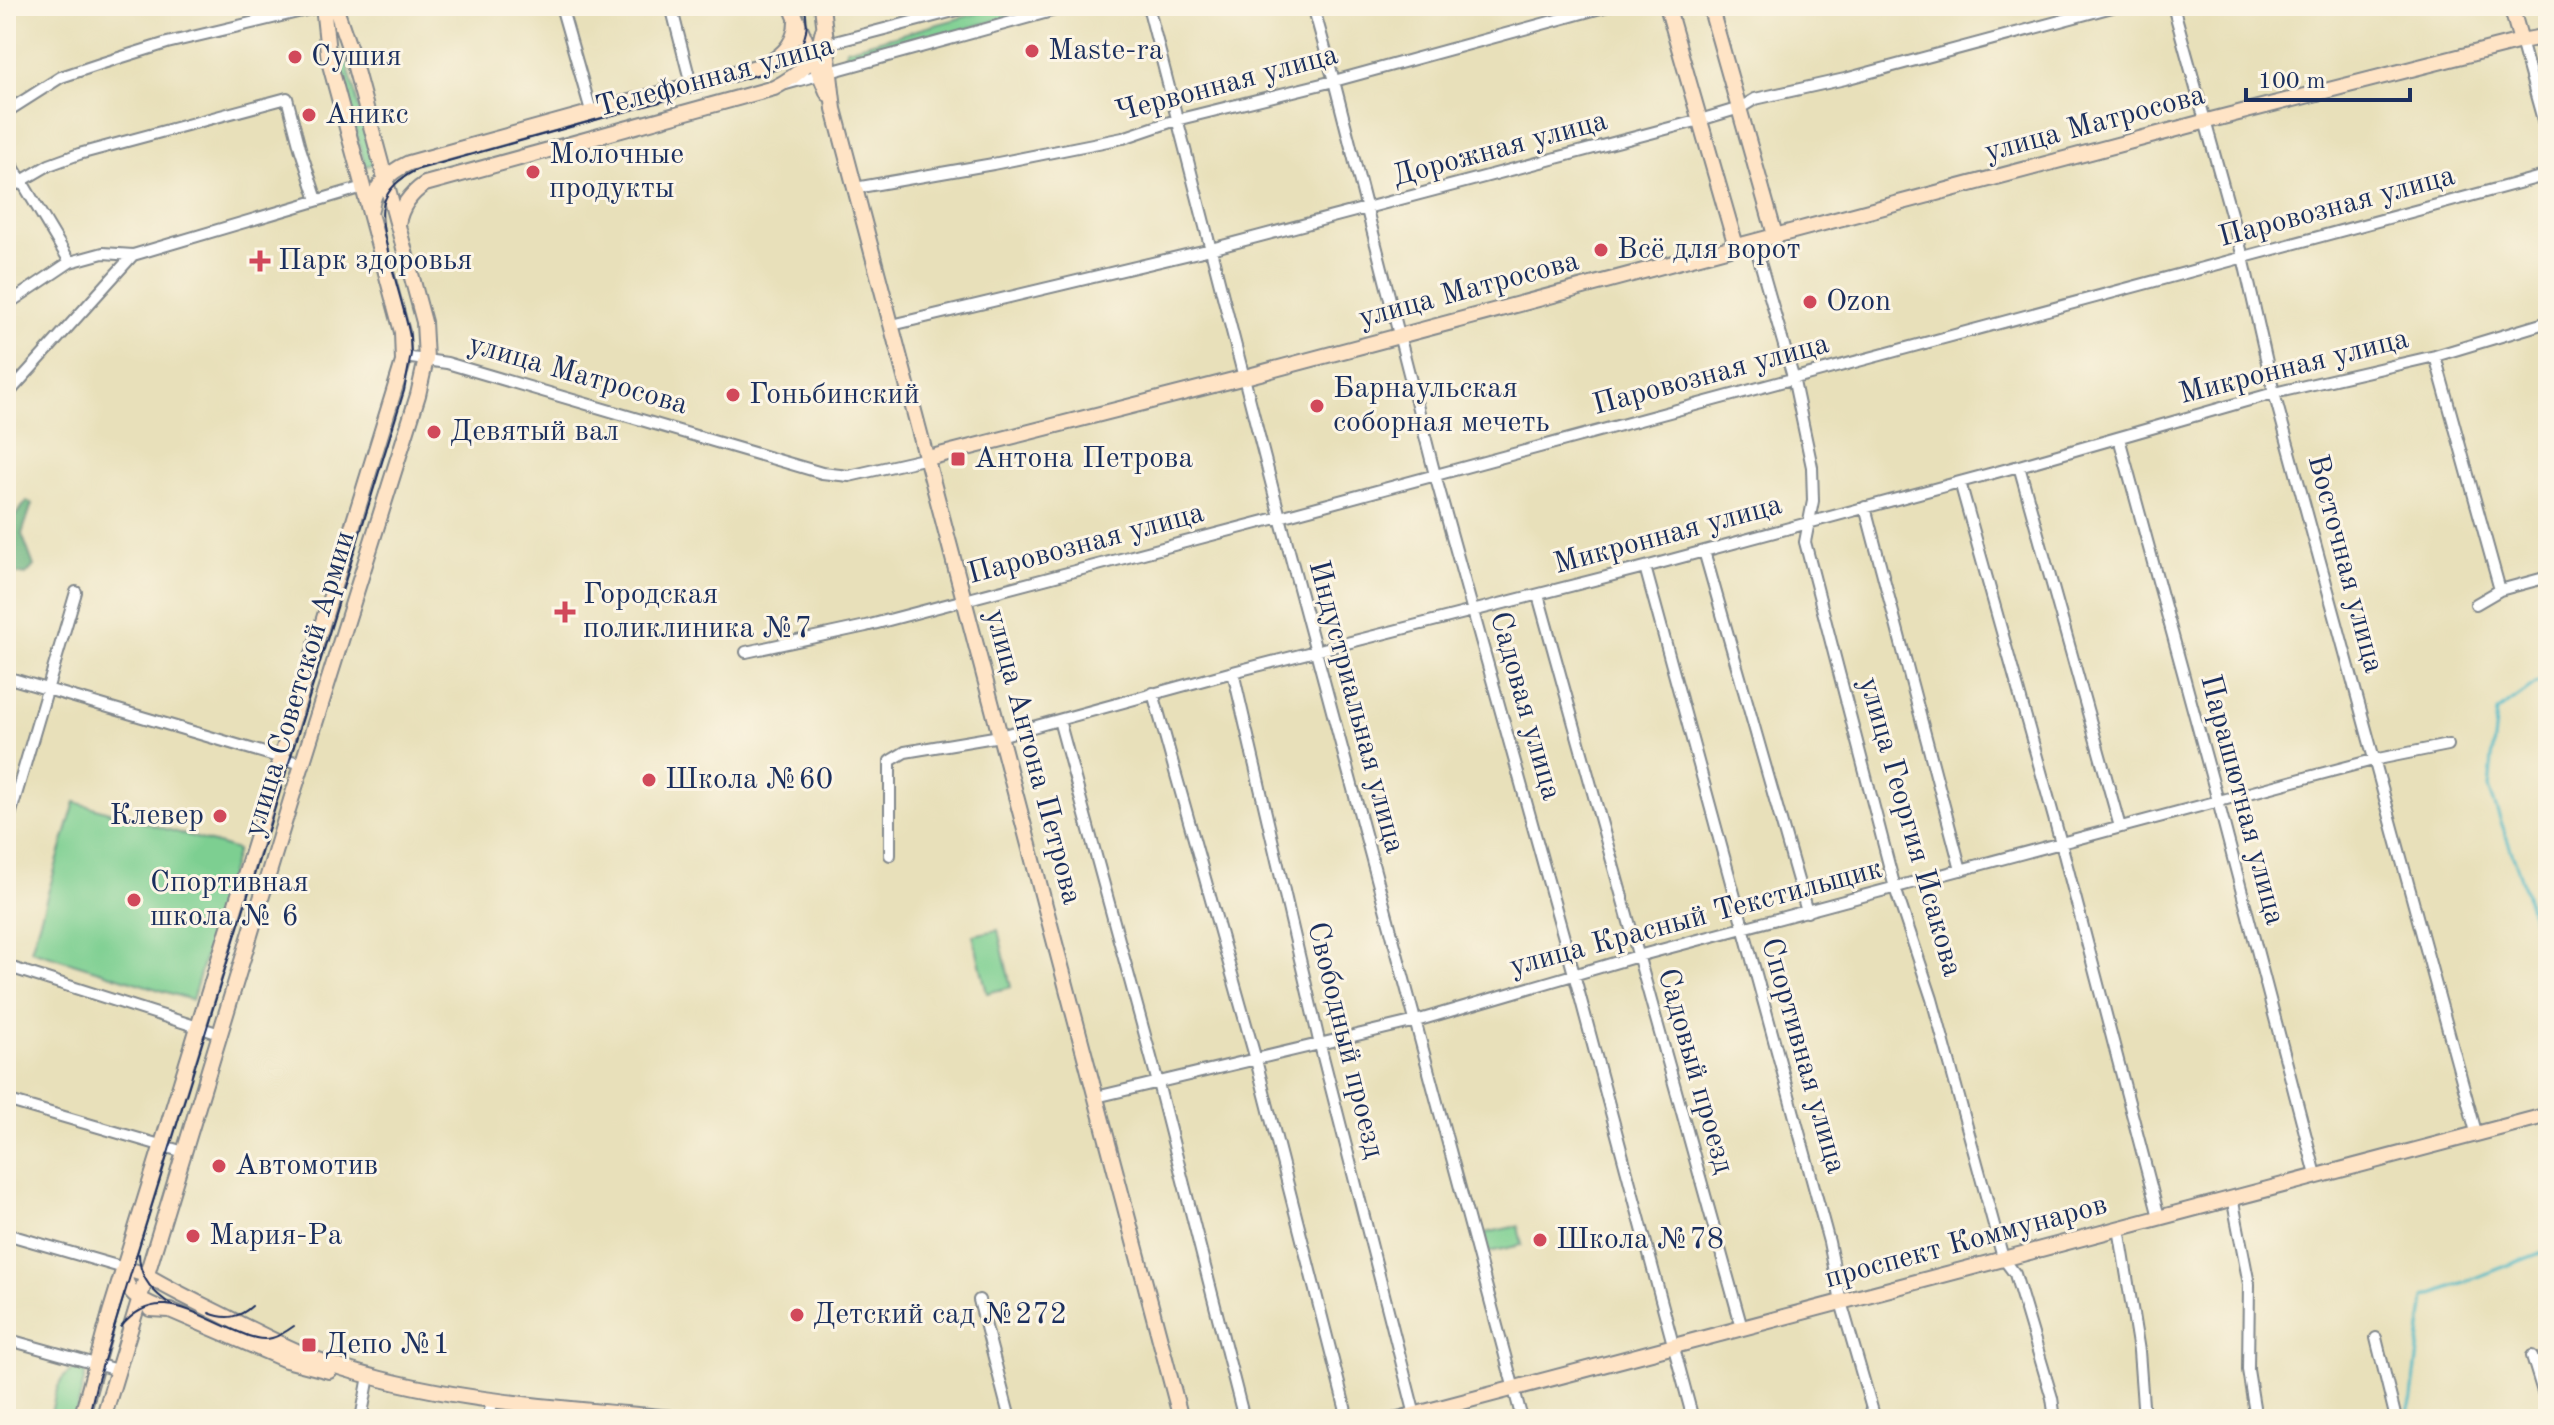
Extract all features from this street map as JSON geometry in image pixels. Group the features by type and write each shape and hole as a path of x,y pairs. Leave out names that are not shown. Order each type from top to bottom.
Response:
{"street":[{"name":"улица Советской Армии","path":"103,1419 418,395 426,359 424,322 398,227 376,191 329,61 323,6"},
{"path":"6,112 61,77 167,43 323,6"},
{"name":"улица Советской Армии","path":"81,1419 95,1363 404,357 402,332 371,215 376,191 385,179 352,56 335,6"},
{"path":"561,6 591,111"},
{"path":"671,6 691,84"},
{"name":"Телефонная улица","path":"376,191 385,179 409,163 973,6"},
{"name":"Телефонная улица","path":"376,191 414,192 436,180 1070,6"},
{"name":"Индустриальная улица","path":"1148,6 1280,517 1522,1419"},
{"name":"Садовая улица","path":"1313,6 1435,475 1574,974 1693,1419"},
{"name":"Червонная улица","path":"855,188 1123,138 1176,120 1334,81 1608,6"},
{"path":"1667,6 1736,246"},
{"path":"1710,6 1775,235"},
{"name":"Дорожная улица","path":"892,325 1367,209 1700,120 1740,108 1755,99 1845,79 2116,6"},
{"name":"Восточная улица","path":"2173,6 2243,257 2274,393 2476,1132"},
{"path":"2511,6 2548,138"},
{"name":"улица Антона Петрова","path":"817,50 823,10"},
{"path":"767,64 788,48 794,36 794,13"},
{"name":"улица Антона Петрова","path":"794,13 817,50 825,74 1181,1419"},
{"name":"улица Матросова","path":"404,357 426,359 822,473 849,476 1245,377 2207,121 2548,36"},
{"path":"774,88 793,76 817,50"},
{"path":"6,190 49,165 79,154 287,98 317,200"},
{"path":"6,155 70,262"},
{"name":"Паровозная улица","path":"746,652 866,626 1280,517 2548,175"},
{"path":"6,305 70,262 103,253 133,255 317,200 376,191"},
{"path":"398,227 400,215 414,192"},
{"name":"улица Георгия Исакова","path":"1754,241 1793,377 1812,467 1813,501 1805,542 1895,888 1932,999 2003,1258 2015,1274 2052,1398 2055,1419"},
{"path":"6,396 133,255"},
{"name":"Микронная улица","path":"890,855 890,761 905,752 1000,736 1233,672 1645,567 2274,393 2435,356 2548,322"},
{"path":"2435,356 2500,590"},
{"name":"Парашютная улица","path":"2119,438 2316,1175"},
{"path":"2019,466 2120,827"},
{"path":"1960,482 2061,843 2159,1217"},
{"path":"1865,507 1961,870"},
{"path":"1704,551 1807,912"},
{"name":"Спортивная улица","path":"1645,567 1875,1419"},
{"path":"2476,604 2500,590 2548,577"},
{"path":"335,588 356,595"},
{"path":"6,829 76,592"},
{"name":"Садовый проезд","path":"1538,595 1742,1328"},
{"name":"Свободный проезд","path":"1233,672 1320,1045 1415,1417"},
{"path":"6,677 302,764"},
{"path":"1153,693 1256,1060 1348,1419"},
{"path":"1059,720 1158,1083 1244,1419"},
{"name":"улица Красный Текстильщик","path":"1096,1097 1416,1021 1638,956 2120,827 2373,760 2448,745"},
{"path":"6,966 220,1034"},
{"path":"6,1100 184,1152"},
{"name":"проспект Коммунаров","path":"1398,1419 1415,1417 2548,1115"},
{"path":"2232,1197 2249,1284 2248,1370 2256,1419"},
{"path":"2119,1228 2139,1351 2144,1419"},
{"path":"6,1234 146,1275 282,1345 369,1376 438,1391 525,1404 682,1419"},
{"path":"124,1268 127,1287 139,1299 159,1308 295,1364 369,1376"},
{"path":"979,1300 1010,1419"},
{"path":"130,1328 142,1312 159,1308"},
{"path":"2376,1338 2396,1419"},
{"path":"6,1339 117,1370"},
{"path":"2532,1356 2548,1408"},
{"path":"361,1419 369,1376"},
{"path":"487,1419 494,1399"},
{"path":"525,1404 529,1419"}],"green space":[{"path":"1004,6 1020,6 1022,12 851,60 845,55 847,49"},
{"path":"347,63 374,164 365,166 338,66"},
{"path":"27,501 32,504 22,534 34,566 26,575 6,572 6,527"},
{"name":"Спортивная школа № 6","path":"75,802 237,850 192,1000 31,950"},
{"path":"998,930 1011,987 987,993 973,935"},
{"path":"1518,1226 1522,1245 1489,1252 1485,1233"},
{"path":"83,1367 86,1372 75,1419 50,1419 62,1379 74,1369"}],"waterway":[{"path":"2548,675 2497,712 2489,788 2520,875 2548,971"},
{"path":"2406,1419 2412,1398 2425,1297 2548,1250"}],"tram line":[{"path":"88,1419 404,391 411,354 410,337 384,232 383,206 388,194 400,180 416,170 778,69 793,57 803,42 807,25 804,6"},
{"path":"139,1254 149,1284 172,1305"},
{"path":"121,1327 135,1314 163,1305 194,1312 260,1339 275,1337 294,1326"},
{"path":"209,1313 232,1317 252,1306"}],"place":[{"name":"Maste-ra","path":"1032,51"},
{"name":"Сушия","path":"295,57"},
{"name":"Аникс","path":"309,115"},
{"name":"Молочные продукты","path":"533,172"},
{"name":"Всё для ворот","path":"1601,250"},
{"name":"Парк здоровья","path":"260,261"},
{"name":"Ozon","path":"1810,302"},
{"name":"Гоньбинский","path":"733,395"},
{"name":"Барнаульская соборная мечеть","path":"1317,406"},
{"name":"Девятый вал","path":"434,432"},
{"name":"Антона Петрова","path":"958,459"},
{"name":"Городская поликлиника №7","path":"565,612"},
{"name":"Школа №60","path":"649,780"},
{"name":"Клевер","path":"220,816"},
{"name":"Спортивная школа № 6","path":"134,900"},
{"name":"Автомотив","path":"219,1166"},
{"name":"Мария-Ра","path":"193,1236"},
{"name":"Школа №78","path":"1540,1240"},
{"name":"Детский сад №272","path":"797,1315"},
{"name":"Депо №1","path":"309,1345"}]}
